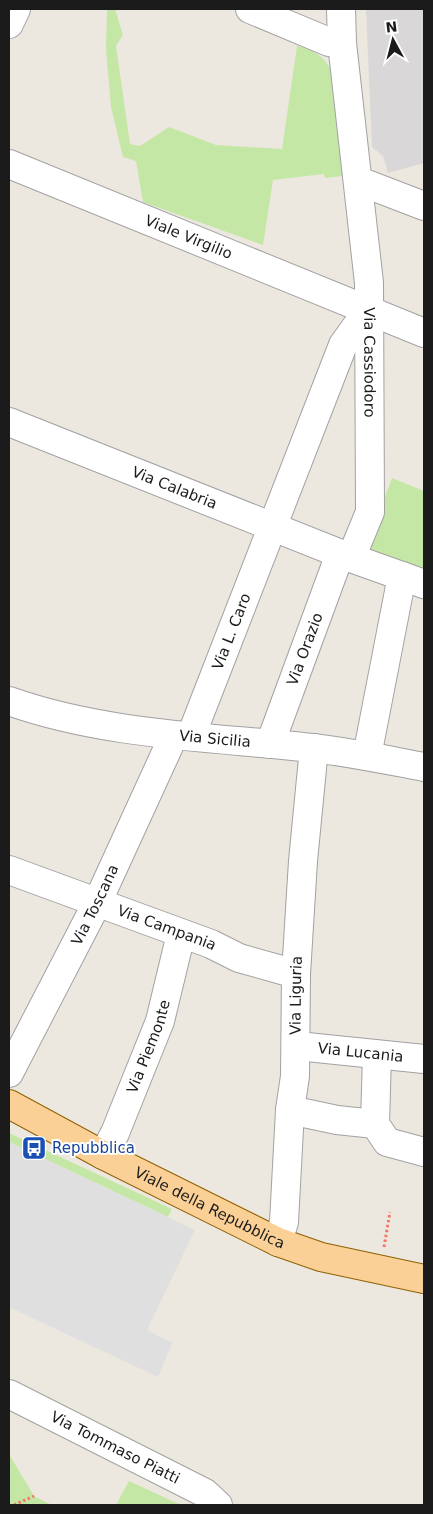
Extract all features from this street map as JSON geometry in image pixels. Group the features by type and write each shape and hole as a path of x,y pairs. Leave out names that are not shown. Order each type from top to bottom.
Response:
{"main road":[{"name":"Viale della Repubblica","path":"9,1104 103,1155 278,1242 321,1257 424,1279"}],"street":[{"path":"9,24 16,9"},
{"path":"250,9 329,42"},
{"path":"341,9 342,43 369,283 368,310"},
{"name":"Viale Virgilio","path":"9,164 424,333"},
{"path":"359,181 424,206"},
{"name":"Via Cassiodoro","path":"272,527 343,346 368,310"},
{"name":"Via Cassiodoro","path":"346,556 370,512 368,310"},
{"name":"Via Calabria","path":"9,422 346,556 413,580"},
{"name":"Via L. Caro","path":"182,735 272,527"},
{"name":"Via Orazio","path":"270,744 346,556"},
{"path":"367,756 413,580"},
{"name":"Via Sicilia","path":"9,701 38,711 80,720 182,735 314,748 424,767"},
{"name":"Via Toscana","path":"9,1073 182,735"},
{"name":"Via Liguria","path":"278,1242 284,1222 290,1110 296,1046 296,974 303,862 314,748"},
{"name":"Via Campania","path":"9,870 212,944 239,958 296,974"},
{"name":"Via Piemonte","path":"103,1155 116,1133 160,1021 181,934"},
{"name":"Via Lucania","path":"296,1046 424,1059"},
{"path":"377,1055 375,1124 387,1142 424,1152"},
{"path":"290,1110 375,1124"},
{"name":"Via Tommaso Piatti","path":"9,1394 205,1493 218,1505"}],"path":[{"path":"380,1269 390,1212"},
{"path":"14,1505 34,1496"}],"shaded area":[{"path":"366,9 424,9 424,163 388,173 383,156 372,147"},
{"path":"9,1142 195,1230 147,1330 172,1343 158,1377 9,1307"}],"green space":[{"path":"107,9 115,9 123,35 116,46 130,144 140,146 169,127 216,145 282,149 297,46 318,54 332,72 343,176 325,178 324,174 273,180 263,245 143,202 136,161 123,157 111,107 106,49"},
{"path":"392,478 424,491 424,573 365,550"},
{"path":"9,1133 172,1209 168,1217 9,1142"},
{"path":"9,1454 34,1496 52,1505 9,1505"},
{"path":"129,1481 181,1505 116,1505"}],"place":[{"name":"Repubblica","path":"34,1148"}]}
